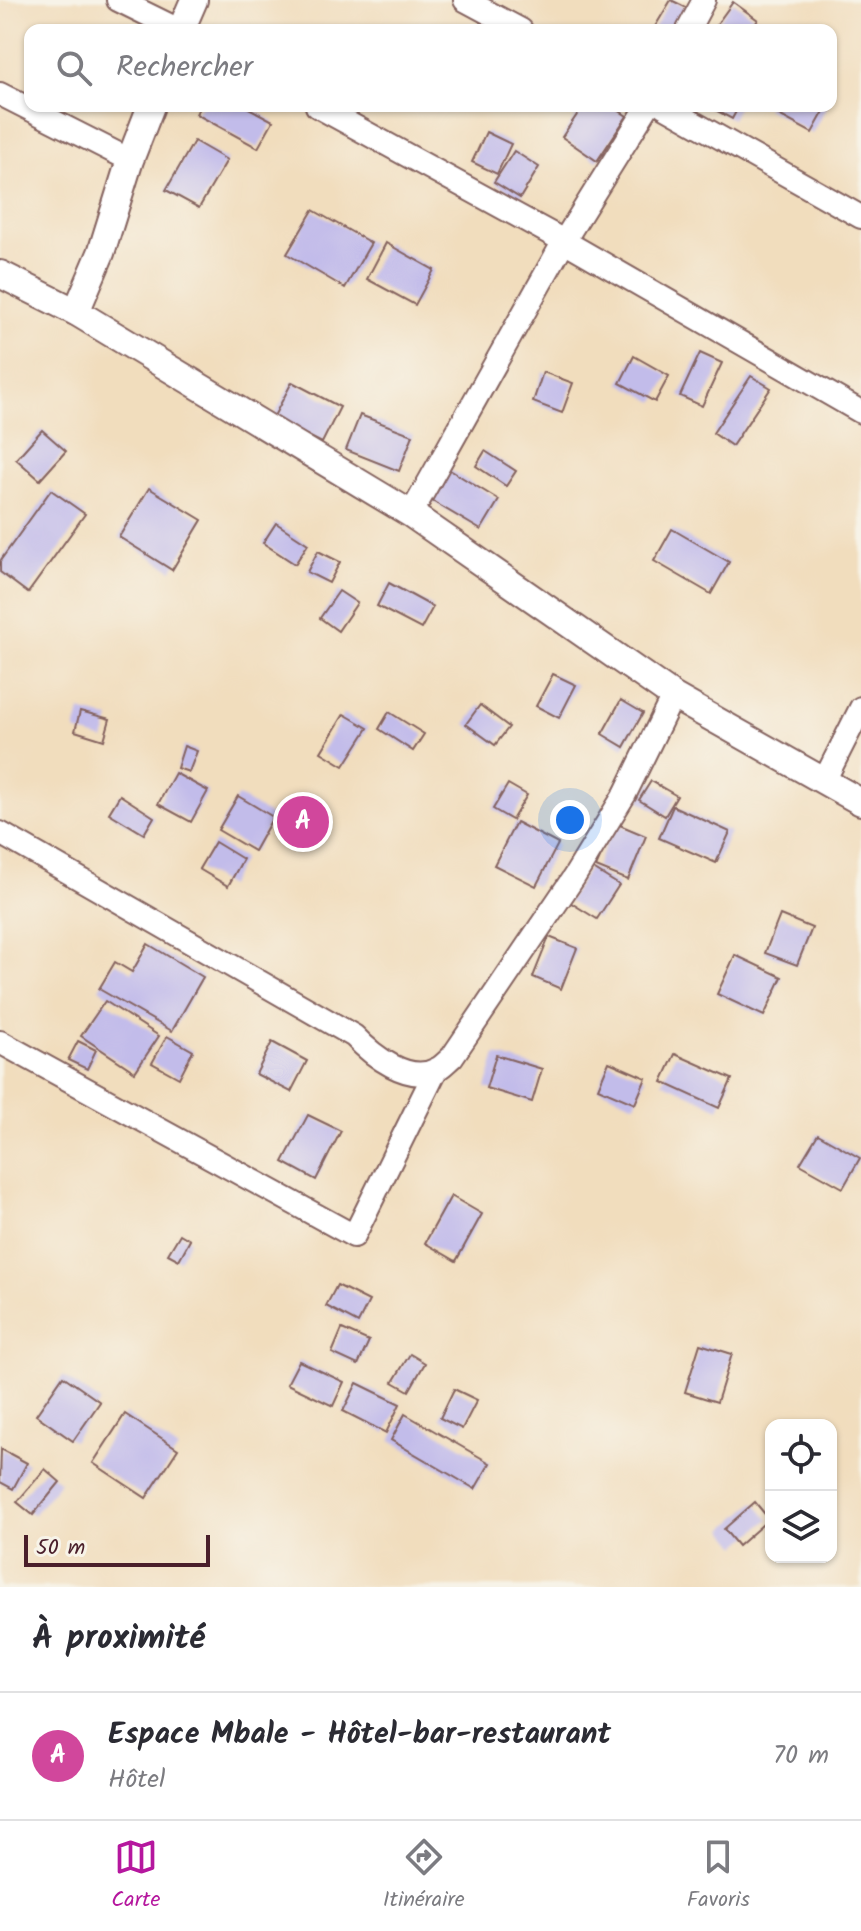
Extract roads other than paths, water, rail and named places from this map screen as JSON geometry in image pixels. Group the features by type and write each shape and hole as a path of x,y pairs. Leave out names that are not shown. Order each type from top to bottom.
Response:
{"street":[{"path":"118,0 168,24"},
{"path":"183,24 194,0"},
{"path":"465,0 510,24"},
{"path":"691,24 704,0"},
{"path":"0,94 24,106"},
{"path":"35,112 130,160"},
{"path":"76,312 101,253 149,112"},
{"path":"328,112 564,241 861,412"},
{"path":"411,514 564,241 644,112"},
{"path":"675,112 861,217"},
{"path":"0,274 76,312 411,514 673,696 861,802"},
{"path":"0,1042 354,1236 436,1070 452,1057 574,877 625,794 673,696"},
{"path":"824,781 861,708"},
{"path":"0,833 354,1036 369,1052 391,1065 415,1074 436,1070"}],"place":[{"name":"Espace Mbale - Hôtel-bar-restaurant","path":"303,822"}]}
